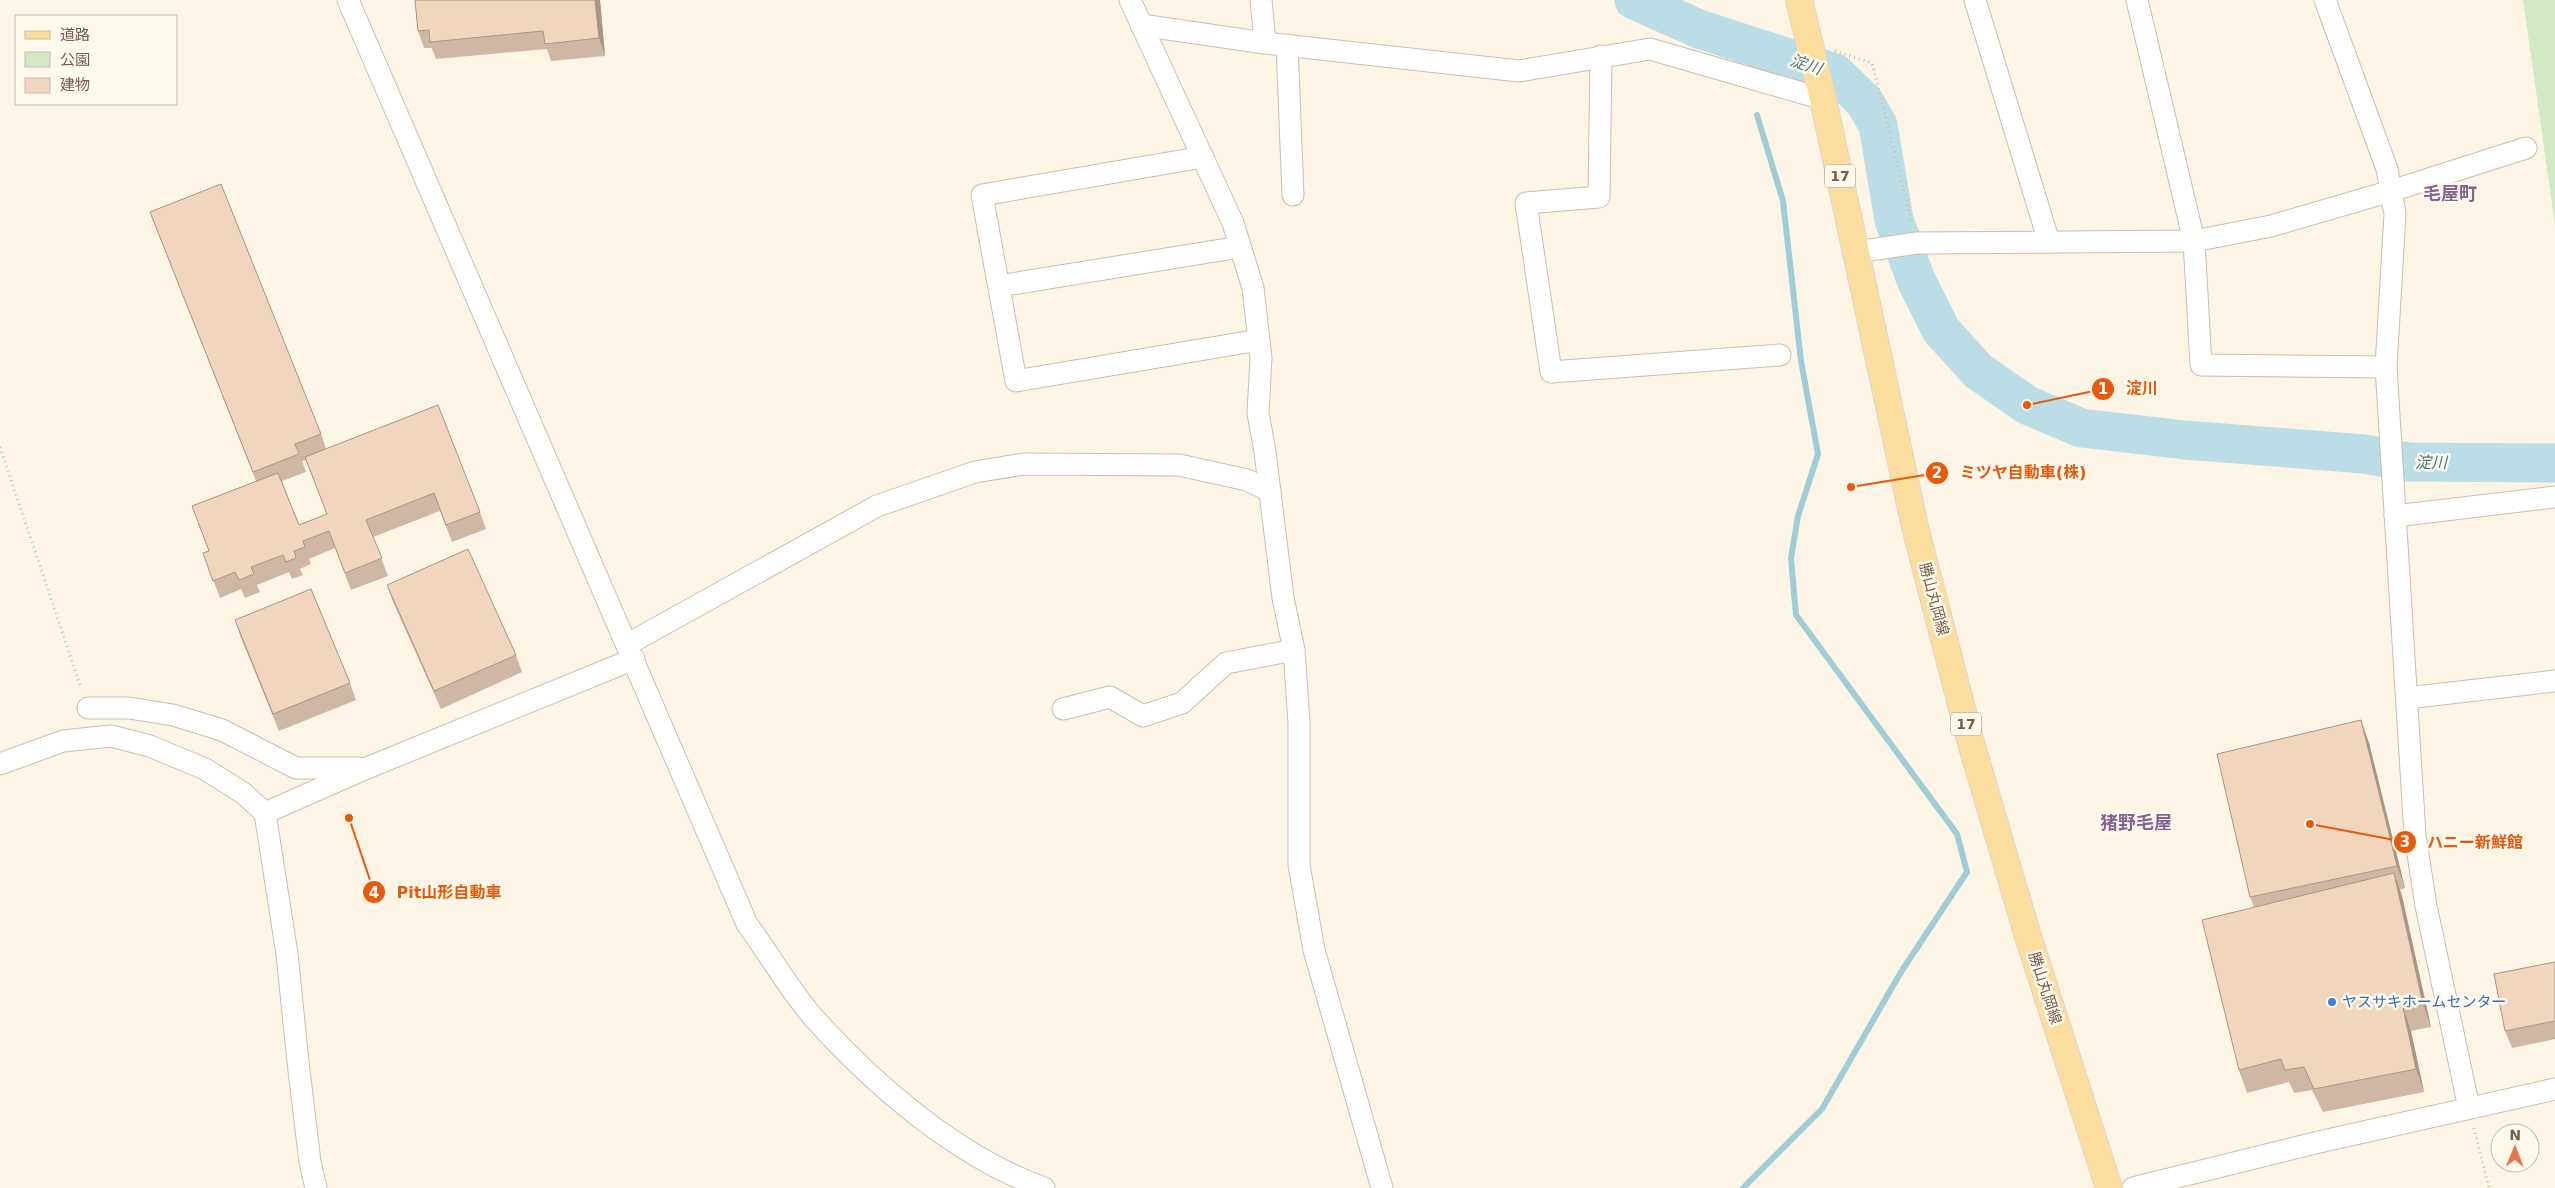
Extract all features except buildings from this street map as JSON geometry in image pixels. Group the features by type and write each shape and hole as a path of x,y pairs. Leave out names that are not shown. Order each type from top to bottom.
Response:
{"main road":[{"name":"勝山丸岡線","path":"1799,0 1809,44 1865,251 1915,527 1971,743 2027,933 2109,1188"}],"street":[{"path":"348,0 631,651 747,924 813,1016 888,1091 961,1147 1018,1179 1044,1188"},
{"path":"1130,0 1233,223 1253,288 1261,358 1258,413 1270,490 1283,598 1294,650 1300,723 1299,865 1314,950 1382,1188"},
{"path":"1261,0 1264,43"},
{"path":"1975,0 2049,242"},
{"path":"2137,0 2194,241 2201,365 2386,367"},
{"path":"2325,0 2387,169 2395,214 2386,367 2415,835 2422,879 2469,1108"},
{"path":"1142,24 1287,46 1519,71 1650,49 1822,93"},
{"path":"1287,46 1293,195"},
{"path":"1601,56 1599,197 1526,203 1551,372 1780,355"},
{"path":"1865,251 1917,243 2194,241 2271,226 2391,192 2526,148"},
{"path":"1204,157 982,195 1016,381 1259,340"},
{"path":"999,286 1240,247"},
{"path":"265,812 631,651 877,506 975,472 1024,464 1178,465 1247,480 1270,490"},
{"path":"2395,516 2555,497"},
{"path":"1062,709 1110,697 1143,716 1182,702 1226,663 1294,650"},
{"path":"2407,698 2555,683"},
{"path":"88,708 129,708 173,715 222,730 296,768 367,768"},
{"path":"0,764 63,741 111,736 150,746 205,769 243,794 265,812 288,954 298,1062 310,1162 316,1188"},
{"path":"2133,1188 2318,1142 2555,1089"}],"path":[{"path":"1809,44 1872,63 1917,243"},
{"path":"0,447 88,708"},
{"path":"2469,1108 2489,1188"}],"green space":[{"path":"2523,0 2555,0 2555,225"}],"waterway":[{"name":"淀川","path":"1634,0 1699,29 1835,73 1864,101 1878,125 1894,220 1916,280 1941,330 1978,371 2027,405 2081,428 2185,440 2364,454 2408,462 2555,463"},
{"path":"1743,1188 1822,1109 1901,972 1967,872 1957,834 1796,615 1791,558 1798,516 1818,454 1801,361 1783,201 1757,115"}],"place":[{"name":"淀川","path":"2027,405"},
{"name":"ミツヤ自動車(株)","path":"1851,487"},
{"name":"Pit山形自動車","path":"349,818"},
{"name":"ハニー新鮮館","path":"2310,824"},
{"name":"ヤスサキホームセンター","path":"2332,1002"}],"district":[{"name":"毛屋町","path":"2450,194"},
{"name":"猪野毛屋","path":"2136,823"}]}
